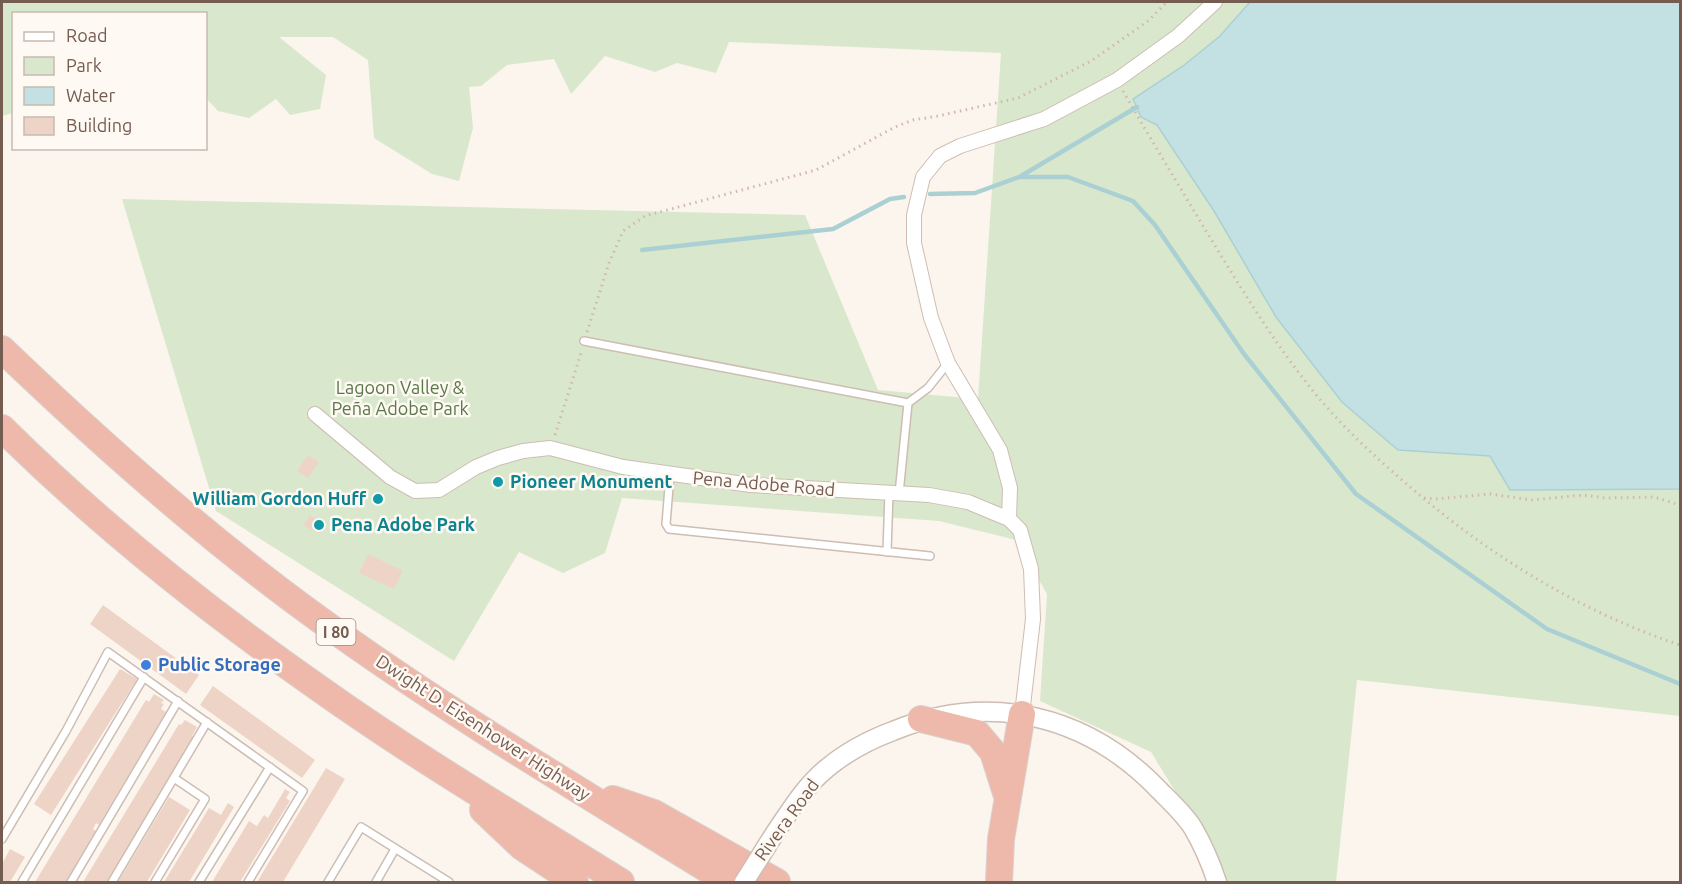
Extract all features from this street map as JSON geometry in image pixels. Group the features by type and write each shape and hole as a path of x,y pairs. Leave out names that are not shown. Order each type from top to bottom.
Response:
{"highway":[{"name":"Dwight D. Eisenhower Highway","path":"2,349 129,468 266,579 331,628 439,702 564,782 728,882"},
{"path":"2,428 107,524 191,594 321,690 444,772 621,882"},
{"path":"999,882 1001,839 1022,714"},
{"path":"921,720 976,733 993,752 1008,797"},
{"path":"444,772 522,847 575,882"},
{"path":"564,782 654,813 777,882"},
{"path":"986,882 1001,839"}],"street":[{"path":"1022,714 1033,619 1031,568 1020,530 1009,519 1010,488 1000,450 948,363 931,318 914,243 914,215 923,177 940,156 960,146 1044,119 1117,80 1178,36 1215,2"},
{"name":"Pena Adobe Road","path":"315,414 390,477 415,491 440,490 476,467 498,458 523,451 550,448 623,467 670,475 751,485 929,495 968,502 1009,519"},
{"name":"Rivera Road","path":"744,882 804,790 825,769 869,740 921,720 982,712 1022,714 1058,723 1099,741 1143,773 1192,827 1217,882"}],"lane":[{"path":"584,340 908,403"},
{"path":"887,552 908,403 928,388 948,363"},
{"path":"670,475 666,524 669,529 930,556"},
{"path":"2,839 66,731 108,652 303,791 248,882"},
{"path":"21,882 144,677"},
{"path":"71,882 178,701"},
{"path":"112,882 207,722"},
{"path":"199,882 270,767"},
{"path":"155,882 205,798 174,778"},
{"path":"328,882 361,827 449,882"},
{"path":"376,882 395,849"}],"path":[{"path":"550,448 609,263 623,231 645,216 816,170 913,120 1018,98 1091,62 1148,21 1167,2"},
{"path":"1129,101 1275,342 1319,398 1373,454 1422,498 1504,560 1561,594 1641,632 1680,645"},
{"path":"1422,498 1490,494 1532,501 1583,495 1605,498 1654,497 1680,505"}],"green space":[{"name":"Lagoon Valley & Peña Adobe Park","path":"2,2 1250,2 1220,36 1183,66 1133,99 1141,117 1157,125 1214,210 1276,317 1342,402 1398,450 1490,456 1511,490 1680,489 1680,716 1357,680 1336,882 1226,882 1224,871 1151,752 1040,701 1047,594 1016,540 939,521 622,498 605,553 563,573 519,552 454,661 216,511 122,199 805,215 878,390 978,399 1001,53 729,42 716,73 677,63 655,72 605,56 571,94 554,59 507,65 481,86 469,87 473,128 459,181 432,174 374,138 368,60 333,37 279,37 326,75 320,109 290,115 276,99 249,118 218,111 207,99 207,12 12,12 12,113 2,116"}],"water":[{"path":"1250,2 1680,2 1680,489 1510,490 1490,456 1398,450 1342,402 1276,317 1214,211 1157,125 1141,117 1133,99 1183,66 1220,36"}],"building":[{"path":"308,455 319,462 308,478 297,471"},
{"path":"309,515 326,523 321,534 304,526"},
{"path":"368,554 403,571 394,589 359,573"},
{"path":"103,605 199,675 186,694 90,624"},
{"path":"120,669 137,679 51,815 34,804"},
{"path":"213,686 315,760 302,778 200,705"},
{"path":"154,694 164,700 161,703 164,704 161,709 166,712 99,825 96,823 93,829 96,831 66,882 35,882 146,700 149,702"},
{"path":"185,720 197,727 192,736 195,738 108,882 83,882 179,724 181,725"},
{"path":"326,768 345,779 283,882 257,882"},
{"path":"285,789 290,792 286,798 290,801 240,882 212,882 249,821 257,826 264,815 268,818"},
{"path":"169,797 190,810 147,882 118,882"},
{"path":"228,803 234,807 189,882 164,882 209,808 221,815"},
{"path":"10,849 25,857 10,882 2,882 2,864"}],"waterway":[{"path":"1021,176 1137,107"},
{"path":"930,194 975,193 1019,177 1068,177 1133,201 1155,225 1244,354 1356,494 1547,629 1680,684"},
{"path":"642,250 833,229 890,199 904,197"}],"place":[{"name":"Pioneer Monument","path":"498,482"},
{"name":"William Gordon Huff","path":"378,499"},
{"name":"Pena Adobe Park","path":"319,525"},
{"name":"Public Storage","path":"146,665"}]}
